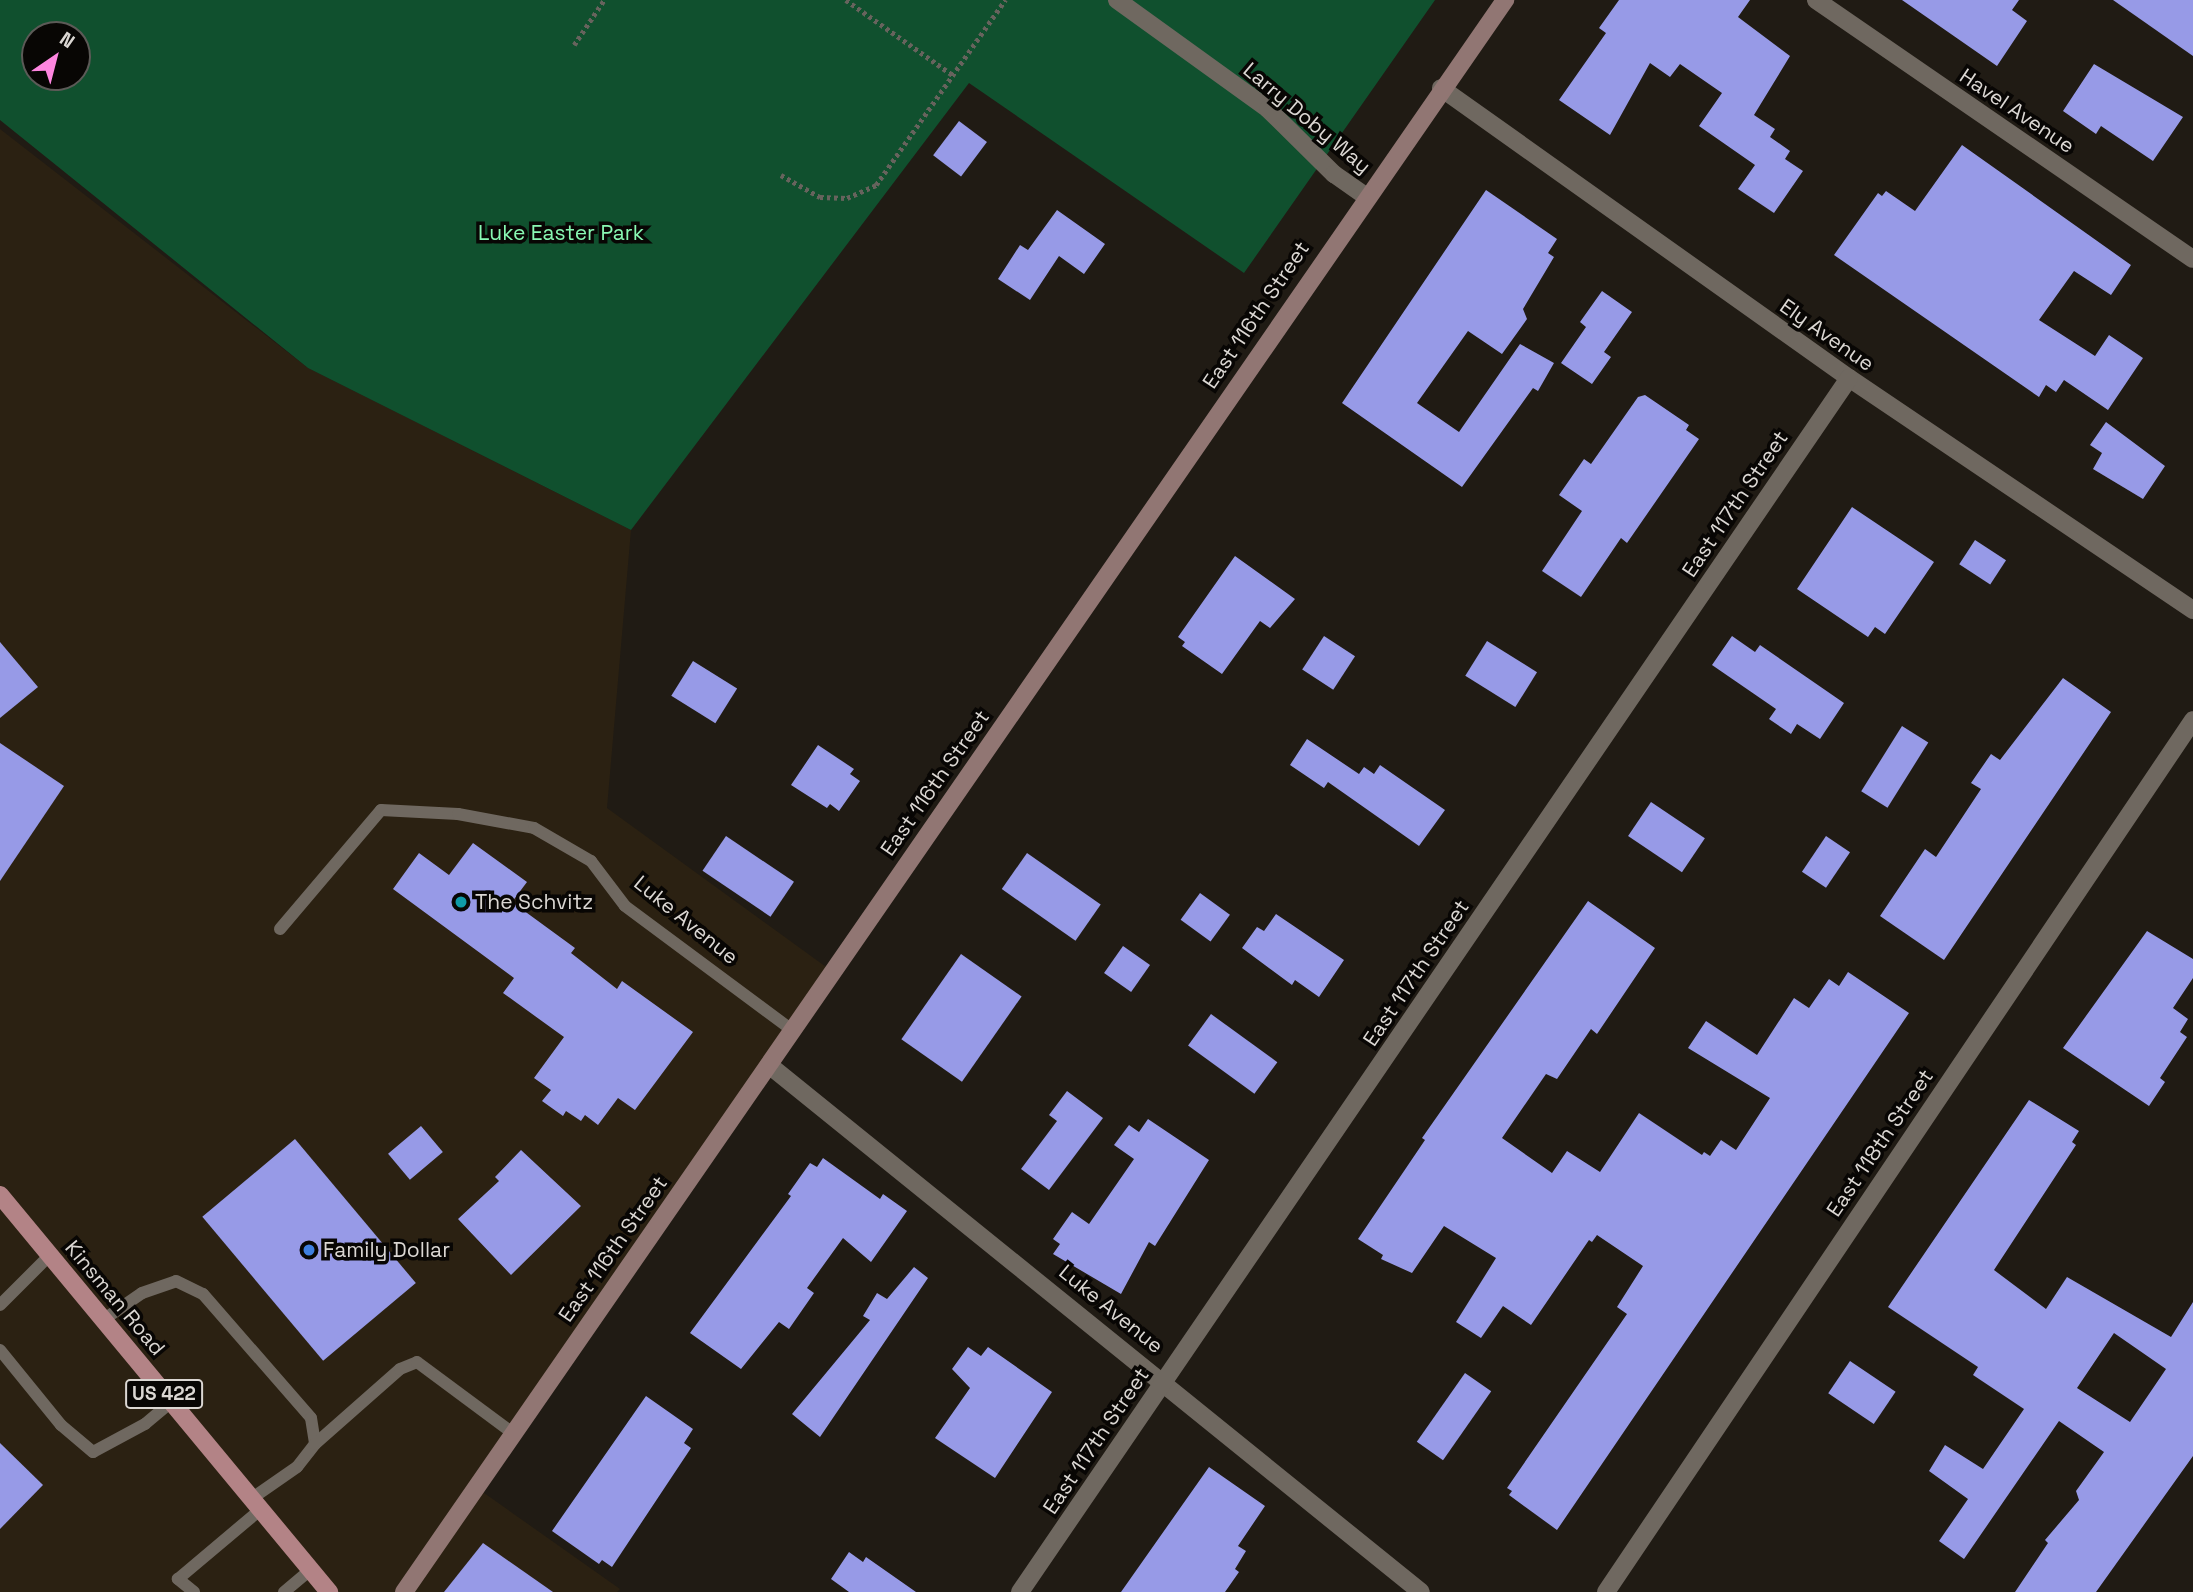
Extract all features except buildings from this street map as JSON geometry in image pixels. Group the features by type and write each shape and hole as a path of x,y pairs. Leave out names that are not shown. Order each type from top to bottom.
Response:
{"main road":[{"name":"East 116th Street","path":"404,1592 1366,196 1504,0"},
{"name":"Kinsman Road","path":"0,1195 329,1592"}],"street":[{"name":"Larry Doby Way","path":"1117,0 1268,109 1334,174 1366,196"},
{"name":"Havel Avenue","path":"1816,0 2193,259"},
{"name":"Ely Avenue","path":"1441,88 1849,378 2193,610"},
{"name":"East 117th Street","path":"1020,1592 1849,378"},
{"name":"East 118th Street","path":"1605,1592 2193,720"},
{"name":"Luke Avenue","path":"769,1065 1165,1381 1421,1592"}],"lane":[{"name":"Luke Avenue","path":"279,929 381,810 458,814 534,828 591,861 625,906 792,1030"},
{"path":"0,1305 50,1255"},
{"path":"103,1320 142,1293 176,1281 203,1294 311,1418 315,1444"},
{"path":"0,1350 61,1425 93,1452 145,1424 171,1402"},
{"path":"194,1592 178,1578 296,1467 315,1444 400,1369 417,1362 514,1434"},
{"path":"284,1592 310,1570"}],"path":[{"path":"574,45 604,0"},
{"path":"846,0 954,77"},
{"path":"782,175 820,197 847,198 876,185 954,77 1005,0"}],"shaded area":[{"path":"0,129 308,368 631,530 607,808 833,972 477,1488 620,1589 617,1592 0,1592"}],"green space":[{"name":"Luke Easter Park","path":"0,0 1435,0 1244,273 969,83 631,530 308,368 0,120"}],"place":[{"name":"The Schvitz","path":"461,902"},
{"name":"Family Dollar","path":"309,1250"}]}
